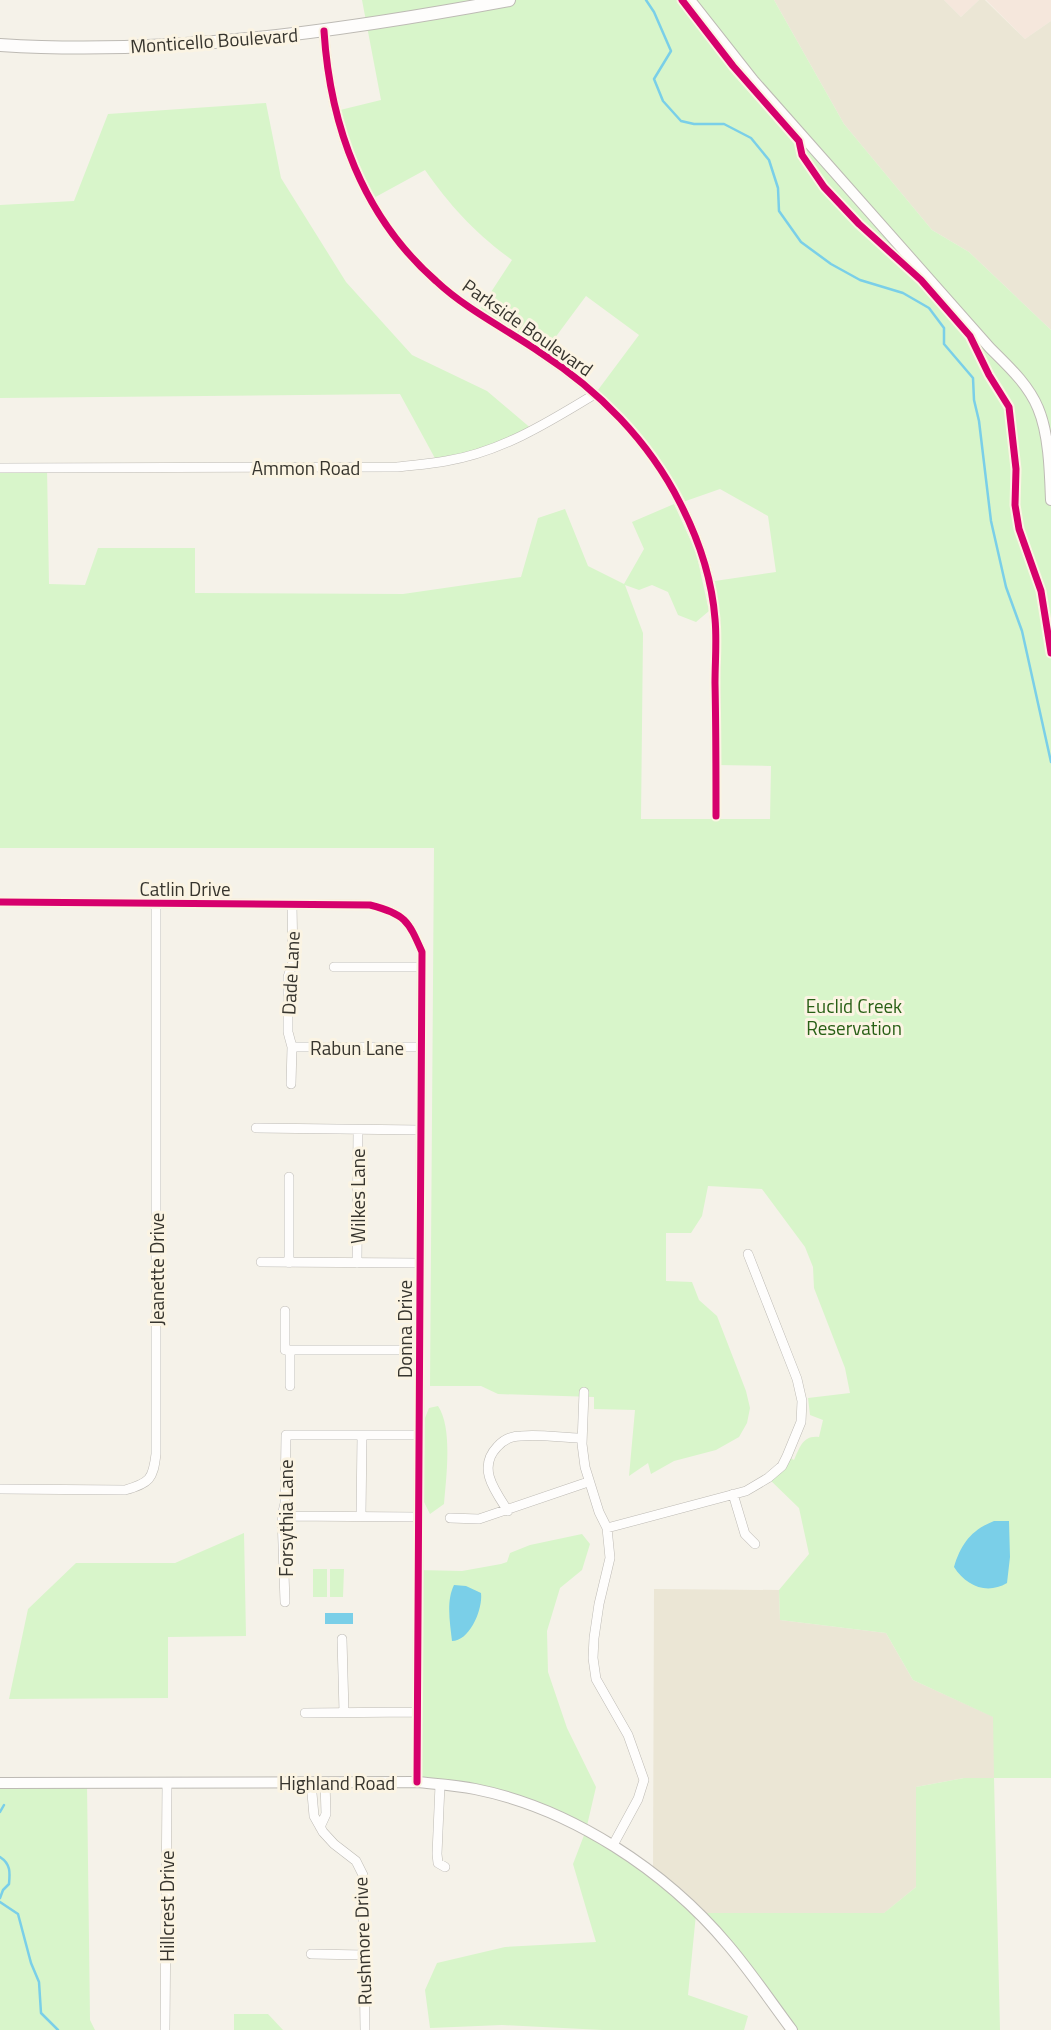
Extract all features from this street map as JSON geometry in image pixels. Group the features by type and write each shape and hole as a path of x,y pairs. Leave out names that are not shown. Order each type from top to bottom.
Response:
{"main road":[{"name":"Monticello Boulevard","path":"0,45 133,46 223,41 324,32 509,0"}],"street":[{"path":"690,0 753,80 1022,381 1038,408 1049,456 1051,500"},
{"name":"Parkside Boulevard","path":"324,32 331,91 340,130 354,168 377,213 404,248 436,282 490,321 543,354 595,394 632,430 680,503 707,575 715,619 716,816"},
{"name":"Ammon Road","path":"0,468 397,467 447,461 499,446 547,423 595,394"},
{"name":"Catlin Drive","path":"0,902 370,905"},
{"name":"Jeanette Drive","path":"0,1489 125,1490 144,1485 153,1473 156,1454 156,904"},
{"name":"Dade Lane","path":"291,1084 288,977 293,962 292,904"},
{"name":"Donna Drive","path":"370,905 396,911 411,927 422,952 417,1782"},
{"path":"334,967 422,967"},
{"name":"Rabun Lane","path":"292,1047 421,1047"},
{"path":"256,1128 421,1130"},
{"name":"Wilkes Lane","path":"357,1263 358,1129"},
{"path":"289,1177 289,1263"},
{"path":"607,1528 746,1491 782,1466 801,1422 802,1401 797,1379 748,1254"},
{"path":"261,1262 420,1263"},
{"path":"285,1311 285,1350 420,1350"},
{"path":"290,1350 290,1386"},
{"path":"584,1392 582,1438 588,1482 607,1528 610,1558 599,1604 594,1648 596,1679 628,1735 644,1780 638,1799 613,1845"},
{"name":"Forsythia Lane","path":"285,1601 282,1516 285,1503 286,1434 362,1434"},
{"path":"361,1516 362,1434 419,1434"},
{"path":"508,1511 492,1487 487,1472 490,1454 502,1441 520,1436 582,1438"},
{"path":"450,1518 480,1519 588,1482"},
{"path":"733,1494 745,1534 755,1544"},
{"path":"282,1516 419,1517"},
{"path":"342,1639 344,1712"},
{"path":"305,1713 417,1712"},
{"path":"311,1782 314,1816 320,1827"},
{"path":"320,1827 326,1814 325,1782"},
{"name":"Highland Road","path":"0,1783 417,1782 475,1789 539,1808 613,1845 678,1895 727,1944 792,2030"},
{"name":"Hillcrest Drive","path":"165,2030 167,1783"},
{"path":"440,1785 438,1859 441,1866 445,1867"},
{"name":"Rushmore Drive","path":"320,1827 334,1844 356,1861 363,1875 366,2030"},
{"path":"311,1954 364,1955"}],"shaded area":[{"path":"774,0 944,0 961,17 979,0 985,0 1025,39 1051,21 1051,330 969,252 932,230 844,124"},
{"path":"944,0 979,0 961,17"},
{"path":"986,0 1051,0 1051,21 1025,39"},
{"path":"654,1589 779,1590 780,1620 886,1633 913,1680 994,1717 994,1778 964,1778 916,1787 916,1887 883,1914 696,1913 653,1875"}],"green space":[{"name":"Euclid Creek Reservation","path":"362,0 774,0 844,124 932,230 969,252 1051,330 1051,1778 994,1778 993,1717 913,1680 886,1633 780,1620 779,1590 809,1554 799,1508 768,1478 787,1456 794,1460 806,1440 819,1437 823,1420 810,1415 808,1398 850,1393 845,1368 814,1288 813,1267 805,1247 762,1189 708,1186 702,1216 691,1233 666,1233 666,1281 692,1282 699,1300 717,1316 746,1391 750,1408 747,1423 739,1437 716,1450 674,1461 651,1474 648,1463 629,1476 635,1410 594,1409 594,1397 498,1394 481,1386 430,1386 434,848 0,848 0,468 47,467 49,584 85,585 98,548 195,548 195,593 403,594 521,577 538,518 565,509 588,566 624,584 644,549 632,522 674,504 696,552 709,611 696,622 678,615 668,592 652,585 639,590 625,585 643,633 641,819 770,819 771,766 716,765 715,619 708,582 776,572 768,516 720,489 680,503 660,469 595,394 639,335 586,296 543,354 478,312 512,260 464,219 425,170 370,200 336,111 381,100"},
{"path":"266,103 281,178 346,282 412,355 487,391 533,430 499,446 437,462 400,394 0,398 0,205 74,201 108,114"},
{"path":"438,1406 446,1427 446,1481 444,1504 430,1514 423,1500 425,1418 429,1408"},
{"path":"244,1533 246,1636 168,1637 168,1698 9,1699 28,1609 76,1563 175,1563"},
{"path":"582,1534 590,1544 582,1570 560,1588 547,1631 548,1672 567,1728 596,1787 586,1830 475,1789 417,1782 418,1570 462,1571 501,1564 507,1562 510,1553 530,1545"},
{"path":"313,1569 327,1569 327,1597 313,1597"},
{"path":"330,1569 344,1569 343,1597 330,1597"},
{"path":"964,1778 994,1778 1000,2030 792,2030 696,1914 688,1995 748,2016 744,2030 603,2030 502,2025 430,2028 425,1990 437,1963 505,1947 596,1942 573,1864 586,1830 620,1849 696,1913 884,1913 916,1887 916,1787"},
{"path":"0,1783 87,1783 90,2020 95,2030 0,2030"},
{"path":"234,2014 268,2014 283,2030 234,2030"}],"water":[{"path":"994,1521 1009,1521 1010,1557 1007,1583 992,1588 978,1587 959,1574 954,1567 968,1539"},
{"path":"454,1585 466,1586 481,1593 481,1600 470,1630 458,1640 452,1641 449,1605"},
{"path":"325,1613 353,1613 353,1624 325,1624"}],"waterway":[{"path":"646,0 671,51 654,79 663,101 681,121 724,124 751,138 769,160 778,188 779,211 801,242 831,264 860,280 903,293 929,308 944,328 944,344 973,378 991,521 1006,587 1022,631 1051,762"},
{"path":"0,1812 4,1805"},
{"path":"0,1857 8,1866 10,1876 9,1884 0,1898"},
{"path":"0,1902 18,1914 39,1982 41,2013 58,2030"}],"cycle path":[{"path":"682,0 733,66 799,141 802,155 824,187 859,224 921,280 970,336 989,375 1009,407 1019,529 1041,591 1051,653"},
{"path":"324,31 334,101 355,168 370,199 410,256 448,291 562,368 602,400 653,459 680,503 703,560 713,604 716,635 716,816"},
{"path":"0,902 370,905 398,915 409,925 417,941 422,952 417,1782"}]}
